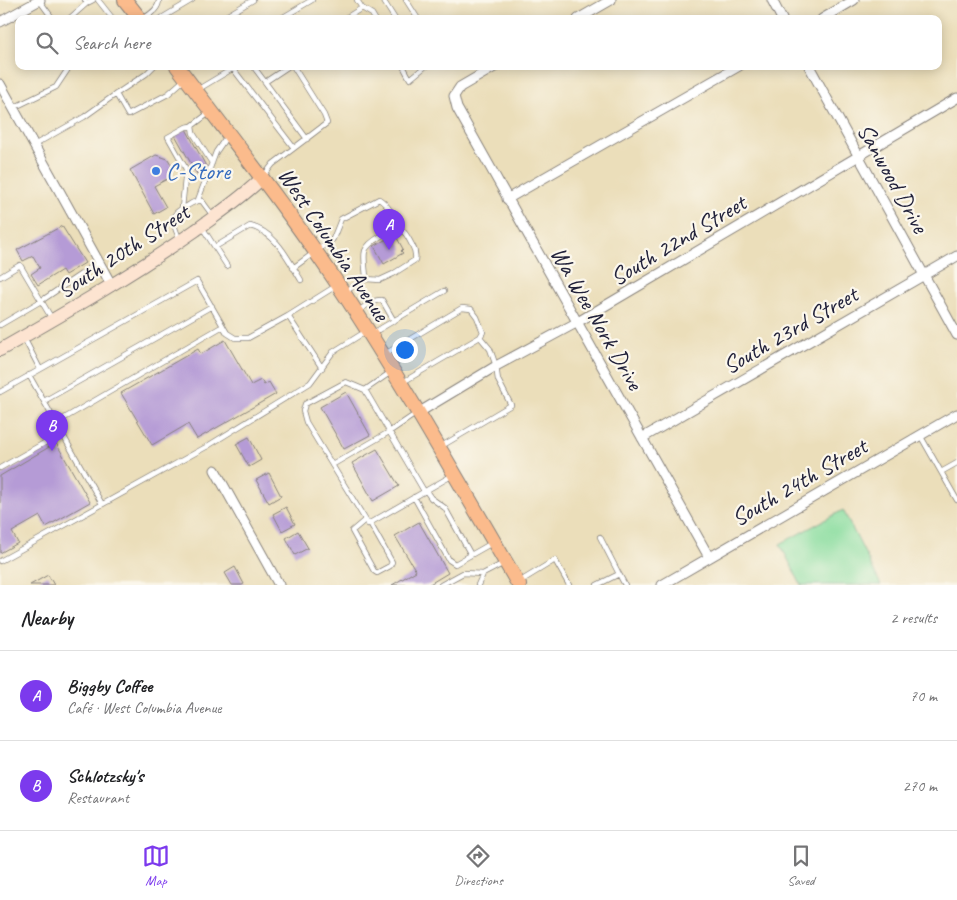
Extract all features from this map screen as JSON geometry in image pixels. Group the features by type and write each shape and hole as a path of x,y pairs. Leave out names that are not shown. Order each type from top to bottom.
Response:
{"main road":[{"path":"125,0 138,15"},
{"name":"West Columbia Avenue","path":"180,70 262,178 341,289 418,413 518,584"},
{"name":"South 20th Street","path":"0,350 112,286 202,226 247,193 262,178"}],"street":[{"path":"0,22 39,0"},
{"path":"585,15 611,0"},
{"path":"772,0 780,15"},
{"path":"829,15 854,0"},
{"name":"Wa Wee Nork Drive","path":"489,70 460,87 454,96 457,108 709,557"},
{"path":"507,199 732,70"},
{"name":"Sanwood Drive","path":"811,70 957,335"},
{"path":"0,84 112,286"},
{"name":"South 22nd Street","path":"418,413 496,366 576,323 957,98"},
{"name":"South 23rd Street","path":"642,438 957,256"},
{"name":"South 24th Street","path":"662,585 957,414"},
{"path":"216,470 278,585"}],"lane":[{"path":"39,0 49,15"},
{"path":"73,15 86,2 93,0"},
{"path":"98,0 110,15"},
{"path":"147,15 155,10 159,0"},
{"path":"166,15 192,0"},
{"path":"228,15 253,0"},
{"path":"292,15 312,0"},
{"path":"357,0 362,8 373,15"},
{"path":"383,0 392,15"},
{"path":"406,0 415,15"},
{"path":"351,15 362,8"},
{"path":"14,108 56,87 67,70"},
{"path":"34,145 84,116 149,70"},
{"path":"116,94 128,116 168,94 180,70"},
{"path":"196,91 229,70"},
{"path":"236,70 294,148"},
{"path":"256,70 307,139"},
{"path":"265,82 283,70"},
{"path":"262,178 273,164 327,124 324,115 296,70"},
{"path":"405,70 410,79 421,70"},
{"path":"182,208 186,169 168,137 186,126 192,126 211,112"},
{"path":"192,126 193,133 212,163"},
{"path":"180,241 173,219 175,213 198,200 216,152 229,134"},
{"path":"293,268 333,239 341,219 379,199 384,202 393,215 399,230"},
{"path":"198,200 202,201 213,217"},
{"path":"202,226 227,266"},
{"path":"215,247 250,226 257,228 277,242 301,280"},
{"path":"0,392 197,281 227,333 235,338 248,338 341,289 366,279 380,280 415,260 416,256 413,247 404,232 399,230 388,232 368,245 364,253 366,279"},
{"path":"0,325 41,301 99,262"},
{"path":"0,276 20,265 52,320"},
{"path":"0,561 206,447 310,383 333,352 394,321 444,292"},
{"path":"356,313 374,301 382,300 394,321"},
{"path":"44,402 212,306"},
{"path":"382,356 462,308 471,309 478,317 483,332 480,337 400,384"},
{"path":"288,316 322,368"},
{"path":"56,423 223,326"},
{"path":"23,337 40,369"},
{"path":"439,448 512,405 498,380 496,366 490,349 480,337"},
{"path":"365,390 392,372"},
{"path":"29,375 102,504"},
{"path":"454,474 425,491 368,522 352,532 377,574 390,566 392,562 368,522 306,422 303,411 305,404 346,382 365,390 425,491 445,508 472,555"},
{"path":"332,465 418,413"},
{"path":"0,468 62,433"},
{"path":"920,435 957,500"},
{"path":"941,472 957,463"},
{"path":"414,497 450,560 455,564 494,542"},
{"path":"600,537 625,585"},
{"path":"518,584 555,560 569,585"},
{"path":"441,585 462,573 483,574 506,562"},
{"path":"478,585 483,574"},
{"path":"597,585 619,574"}],"green space":[{"path":"843,510 881,585 801,585 780,544"}],"building":[{"path":"186,129 207,168 197,174 175,135"},
{"path":"156,155 168,159 172,166 169,178 154,186 166,207 154,214 130,170"},
{"path":"62,226 85,263 65,275 62,270 38,285 31,274 40,268 33,256 23,261 17,250"},
{"path":"392,236 393,238 396,236 403,249 401,251 403,253 384,264 374,246"},
{"path":"225,340 251,385 261,380 264,385 269,382 276,394 197,439 188,424 152,445 121,393 198,349 201,354"},
{"path":"346,392 370,435 344,449 320,407"},
{"path":"249,437 261,460 249,467 236,444"},
{"path":"56,443 90,502 46,527 40,516 12,532 18,543 0,553 0,476"},
{"path":"377,449 399,486 373,501 352,463"},
{"path":"269,473 281,496 269,503 256,480"},
{"path":"286,507 295,524 282,531 273,514"},
{"path":"419,522 448,573 428,585 392,585 416,571 395,536"},
{"path":"298,531 308,548 295,555 286,538"},
{"path":"235,567 244,584 242,585 232,585 225,573"},
{"path":"48,575 54,585 30,585"}],"place":[{"name":"C-Store","path":"156,171"},
{"name":"Biggby Coffee","path":"389,250"},
{"name":"Schlotzsky's","path":"52,451"}]}
